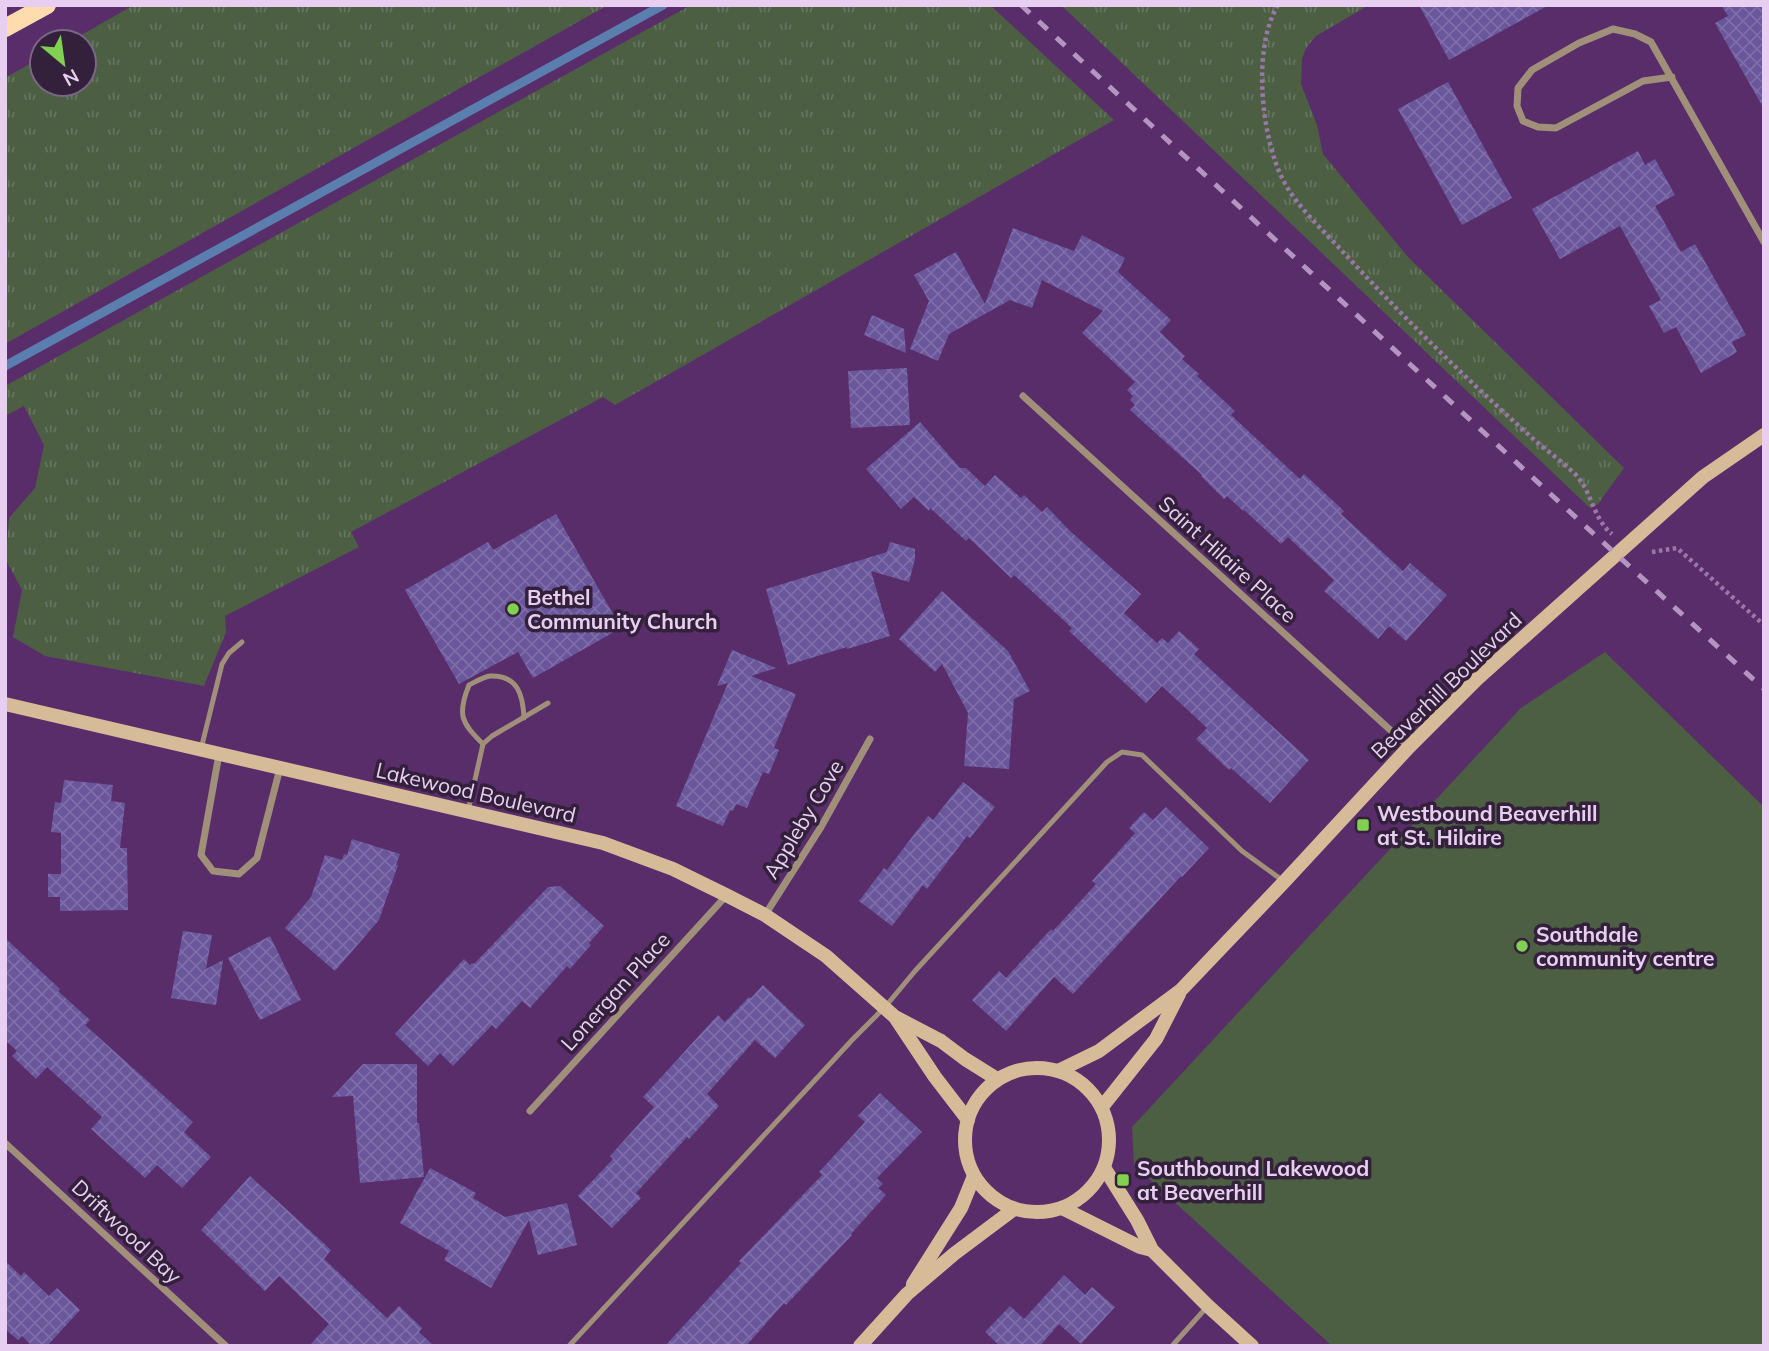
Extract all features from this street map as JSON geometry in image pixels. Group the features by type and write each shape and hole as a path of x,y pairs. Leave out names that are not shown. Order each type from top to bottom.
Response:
{"main road":[{"path":"8,27 47,5"}],"street":[{"path":"1672,78 1643,81 1556,128 1538,127 1523,121 1517,106 1518,88 1532,70 1579,43 1614,29 1635,34 1651,42 1672,78 1764,242"},
{"name":"Saint Hilaire Place","path":"1023,396 1409,747"},
{"name":"Beaverhill Boulevard","path":"1058,1071 1099,1051 1181,989 1409,747 1477,679 1703,477 1764,435"},
{"name":"Lakewood Boulevard","path":"5,704 604,843 673,869 765,915 826,957 890,1012 941,1041 997,1079"},
{"name":"Appleby Cove","path":"765,915 821,827 870,739"},
{"path":"219,753 201,855 213,871 239,874 257,858 280,768"},
{"name":"Lonergan Place","path":"530,1111 726,895"},
{"name":"Beaverhill Boulevard","path":"1102,1107 1156,1039 1181,989"},
{"name":"Lakewood Boulevard","path":"890,1012 968,1120"},
{"path":"1039,1067 1058,1071 1064,1072 1094,1094 1107,1116 1111,1145 1104,1169 1086,1195 1064,1209 1039,1213 1014,1209 989,1194 974,1177 967,1160 964,1135 971,1110 979,1097 997,1079 1020,1069 1039,1067"},
{"name":"Driftwood Bay","path":"5,1143 226,1346"},
{"path":"1104,1169 1137,1220 1152,1250 1252,1346"},
{"path":"907,1294 961,1208 974,1177"},
{"path":"860,1346 907,1294 1014,1209"},
{"path":"1064,1209 1140,1247 1152,1250"}],"lane":[{"path":"201,749 222,664 229,653 242,642"},
{"path":"484,744 467,729 462,716 463,700 469,685 488,676 505,678 518,687 524,702 524,718"},
{"path":"468,811 484,744 492,736 548,703"},
{"path":"569,1346 853,1039 890,1012 915,971 1107,762 1122,752 1142,755 1242,851 1284,882"},
{"path":"1172,1346 1208,1306"}],"path":[{"path":"1278,5 1271,17 1262,60 1264,108 1270,148 1282,179 1296,201 1393,306 1529,435 1576,474 1602,526 1638,554 1677,548 1764,625"}],"green space":[{"path":"134,5 608,5 5,344 5,78 28,65 28,98 98,98 98,28 94,28"},
{"path":"691,5 990,5 1114,120 615,405 603,397 351,532 359,547 225,616 226,632 204,686 45,656 13,637 22,590 6,560 9,518 35,488 44,445 24,406 5,416 5,386"},
{"path":"1061,5 1369,5 1316,36 1306,48 1302,59 1301,84 1317,125 1323,154 1408,257 1624,468 1598,504 1590,508"},
{"name":"Southdale community centre","path":"1605,652 1764,807 1764,1346 1332,1346 1134,1165 1132,1127 1521,708"}],"building":[{"path":"1419,5 1549,5 1449,60"},
{"path":"1721,5 1764,5 1764,109 1715,23 1728,16"},
{"path":"1448,82 1512,198 1462,225 1398,109"},
{"path":"1638,151 1645,165 1655,159 1675,195 1655,206 1681,252 1695,244 1746,335 1732,342 1737,352 1701,373 1676,327 1664,333 1649,306 1661,300 1620,226 1560,259 1532,209"},
{"path":"1013,228 1074,251 1082,235 1125,258 1118,272 1171,320 1160,332 1185,356 1182,359 1199,374 1197,376 1235,411 1231,415 1300,479 1304,474 1344,511 1341,514 1403,571 1410,563 1447,595 1406,641 1389,626 1378,639 1324,591 1334,580 1288,537 1281,544 1227,496 1224,499 1202,475 1130,410 1135,405 1130,400 1133,396 1127,390 1135,382 1082,333 1103,311 1042,280 1032,308 1010,300 949,334 938,361 910,349 929,301 914,275 956,252 985,304"},
{"path":"872,315 904,329 906,353 864,335"},
{"path":"907,368 910,425 851,428 848,371"},
{"path":"920,422 960,468 966,468 985,486 995,475 1021,498 1024,495 1042,512 1047,507 1141,594 1124,613 1157,643 1162,638 1168,643 1179,631 1199,649 1194,654 1309,760 1270,803 1196,739 1207,728 1162,686 1146,703 1069,631 1072,628 1014,575 1011,578 969,538 966,541 914,497 901,509 866,469"},
{"name":"Bethel Community Church","path":"556,514 621,628 533,678 518,652 459,684 405,590 488,542 493,550"},
{"path":"890,542 915,549 915,559 909,582 871,571 890,636 788,665 766,589 887,552"},
{"path":"942,591 1008,651 1030,691 1014,699 1009,769 964,766 968,713 942,664 935,672 899,639"},
{"path":"732,650 776,668 751,676 796,694 774,748 779,750 769,774 763,772 747,808 736,804 733,811 730,810 723,826 676,806 728,683 717,686"},
{"path":"64,780 113,785 111,801 125,803 120,848 127,848 128,910 60,911 60,897 48,897 48,874 61,874 61,833 51,832 55,802 61,803"},
{"path":"963,782 995,807 970,838 967,836 927,889 923,885 892,926 859,901 884,868 887,870 928,816 933,820"},
{"path":"1166,807 1209,848 1073,994 1054,977 1006,1031 972,1000 999,971 1006,978 1096,884 1092,881 1135,833 1129,828 1144,812 1153,820"},
{"path":"352,839 400,854 379,920 335,971 285,928 311,897 325,855 342,860 344,854 347,855"},
{"path":"560,886 604,926 589,943 591,945 570,969 567,966 530,1008 522,1001 496,1029 492,1025 453,1066 440,1053 428,1066 395,1034 464,959 470,965 474,964 548,887"},
{"path":"183,931 212,935 206,969 223,960 216,1005 171,998"},
{"path":"270,936 301,1000 260,1020 228,958"},
{"path":"5,938 90,1020 85,1025 193,1122 184,1132 211,1157 182,1188 157,1165 145,1178 91,1129 102,1117 47,1067 36,1079 12,1056 17,1051 5,1040"},
{"path":"763,985 805,1025 775,1058 755,1040 707,1094 719,1106 636,1193 641,1198 612,1228 578,1196 613,1159 610,1156 654,1107 643,1097 718,1015 725,1022"},
{"path":"363,1064 417,1064 417,1123 424,1177 360,1183 353,1096 332,1097"},
{"path":"880,1093 922,1132 877,1178 883,1184 878,1188 886,1195 852,1235 786,1305 784,1303 746,1346 665,1346 741,1263 739,1261 822,1175 819,1172 865,1122 858,1116"},
{"path":"430,1168 476,1193 473,1198 505,1217 567,1203 577,1245 538,1255 529,1220 491,1288 444,1260 449,1251 400,1223"},
{"path":"250,1176 331,1250 324,1259 387,1318 399,1306 422,1328 419,1332 434,1346 309,1346 329,1324 279,1276 265,1291 201,1230"},
{"path":"5,1261 21,1276 24,1272 49,1296 57,1288 80,1310 47,1346 32,1346 22,1336 18,1340 5,1329"},
{"path":"1064,1275 1085,1295 1092,1287 1115,1307 1081,1344 1059,1324 1040,1346 1000,1346 985,1332 1010,1306 1024,1319"}],"waterway":[{"path":"5,366 663,5"}],"railway":[{"path":"1021,5 1764,689"}],"place":[{"name":"Bethel Community Church","path":"513,609"},
{"name":"Westbound Beaverhill at St. Hilaire","path":"1363,825"},
{"name":"Southdale community centre","path":"1522,946"},
{"name":"Southbound Lakewood at Beaverhill","path":"1123,1180"}]}
